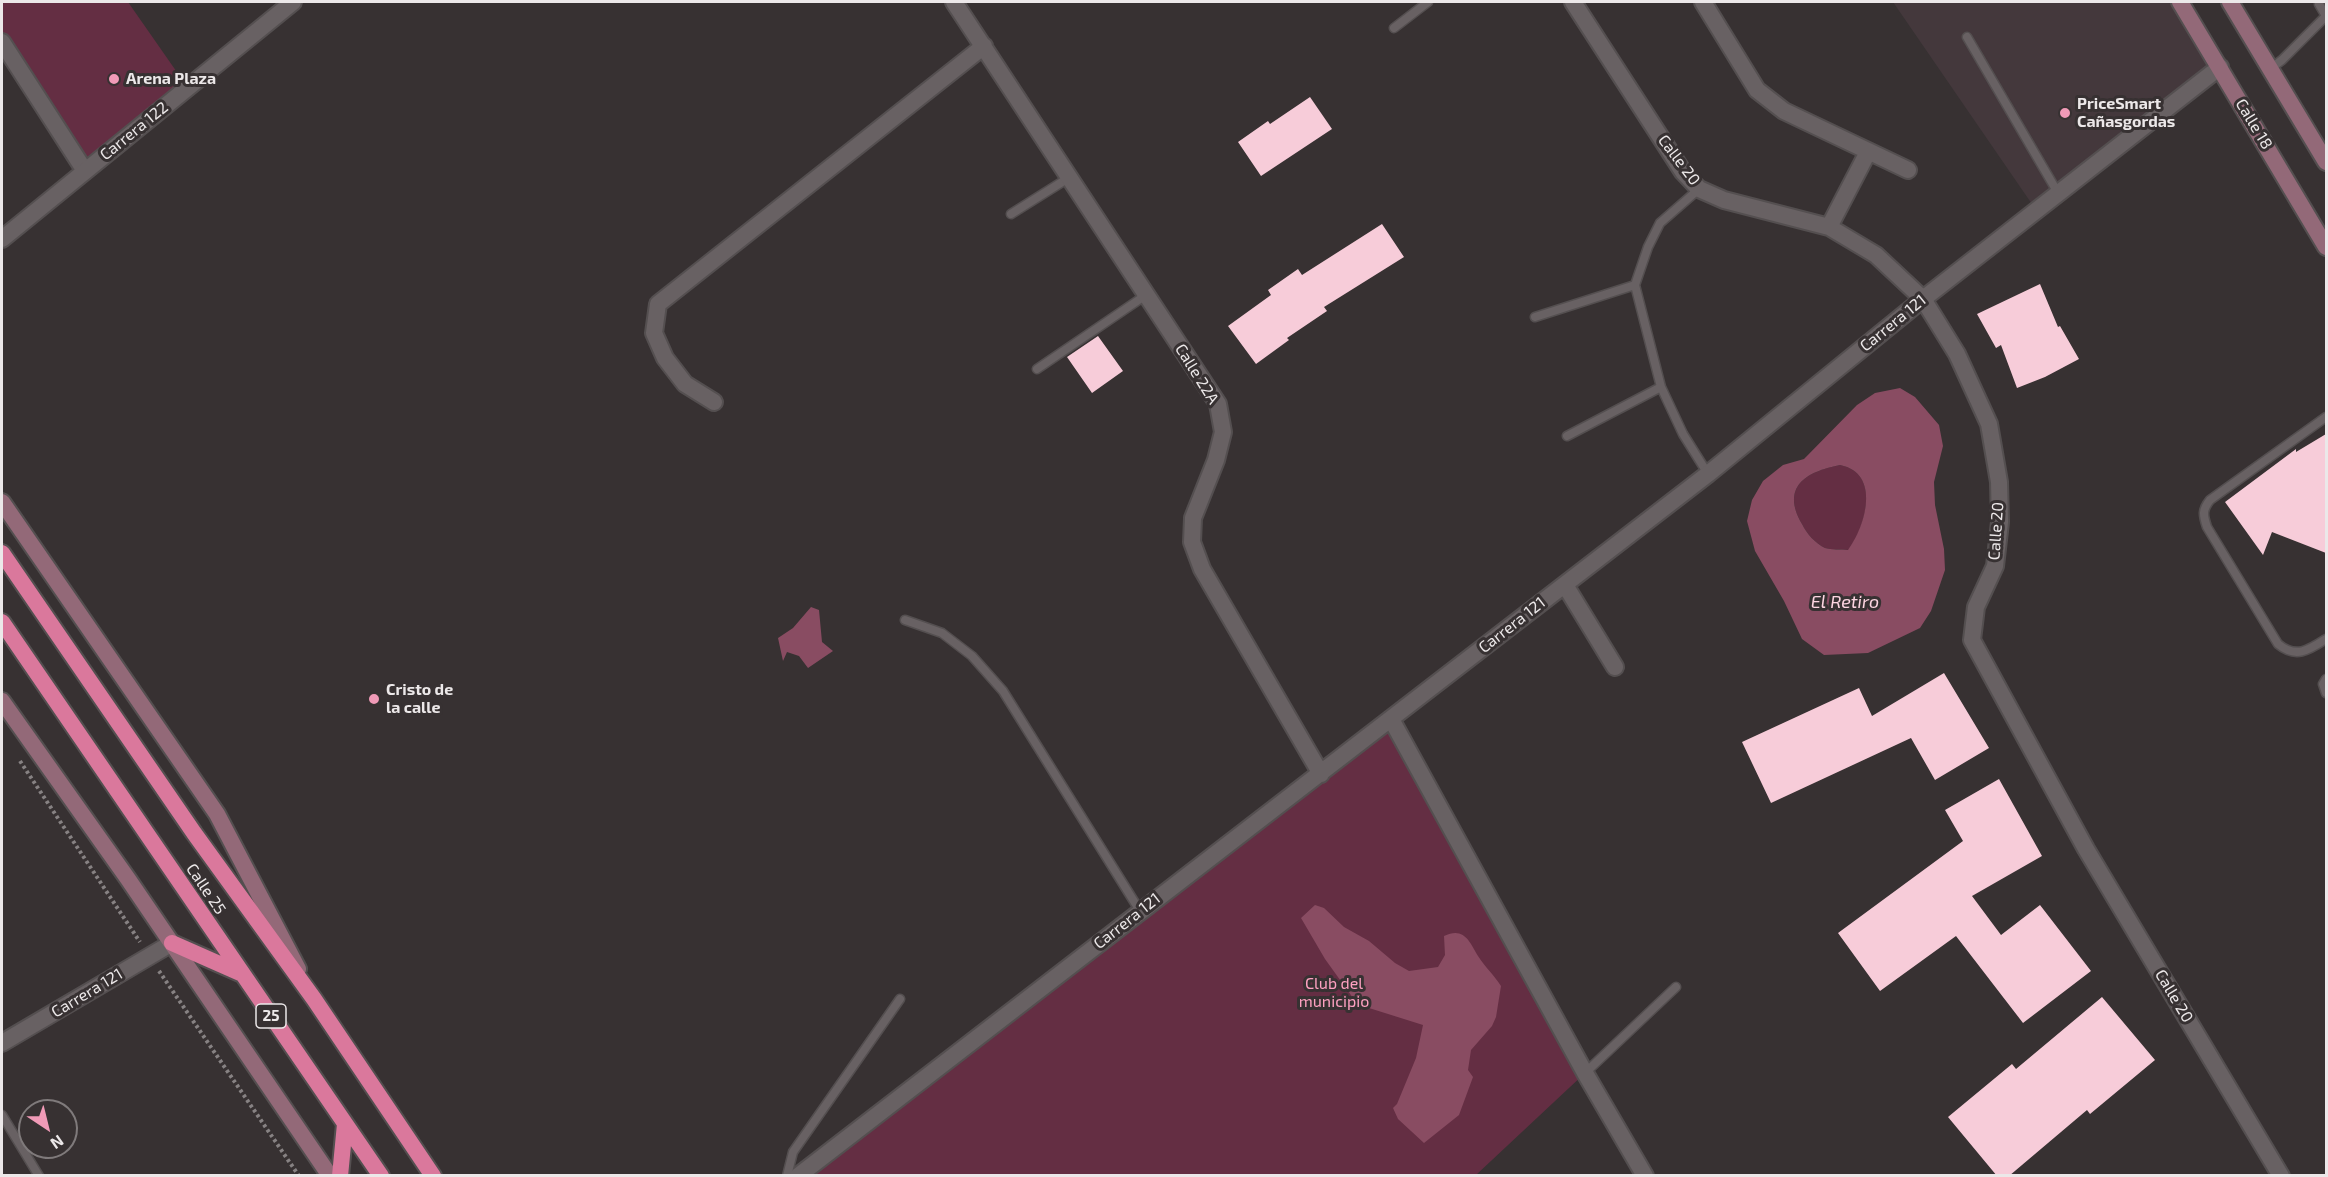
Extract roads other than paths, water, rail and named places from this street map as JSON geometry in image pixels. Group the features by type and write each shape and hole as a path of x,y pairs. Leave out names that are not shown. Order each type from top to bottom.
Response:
{"highway":[{"name":"Calle 25","path":"2,553 194,833 314,999 434,1176"},
{"name":"Calle 25","path":"2,622 381,1176"},
{"path":"172,943 241,973"},
{"path":"340,1176 345,1124"}],"main road":[{"name":"Calle 18","path":"2180,2 2326,247"},
{"path":"2229,2 2326,162"},
{"name":"Calle 25","path":"2,502 217,814 314,999"},
{"name":"25","path":"2,701 172,943 330,1176"}],"street":[{"name":"Calle 22A","path":"954,2 1218,404 1223,432 1216,459 1193,518 1192,542 1202,569 1321,774"},
{"name":"Calle 20","path":"1573,2 1683,172 1699,189 1724,200 1829,227 1876,255 1923,299 1957,354 1989,424 1999,482 2000,522 1995,566 1976,607 1972,640 2086,849 2281,1176"},
{"path":"1703,2 1757,90 1784,111 1908,170"},
{"name":"Carrera 122","path":"2,238 288,3"},
{"path":"2,42 85,171"},
{"path":"714,402 685,384 665,358 654,333 658,304 984,46"},
{"name":"Carrera 121","path":"798,1176 1708,474 1923,299 2220,67"},
{"path":"1829,227 1868,152"},
{"path":"1564,585 1615,667"},
{"path":"1391,719 1638,1173"},
{"name":"Carrera 121","path":"2,1044 172,943"}],"lane":[{"path":"1394,28 1428,2"},
{"path":"2270,69 2326,16 2319,4"},
{"path":"1967,37 2058,193"},
{"path":"1011,214 1070,177"},
{"path":"1699,189 1660,224 1648,247 1635,285 1661,387 1683,434 1708,474"},
{"path":"1535,317 1635,285"},
{"path":"1037,369 1146,295"},
{"path":"1567,436 1661,387"},
{"path":"2326,417 2210,500 2203,508 2207,527 2278,644 2286,650 2300,651 2307,650 2326,639"},
{"path":"905,620 942,633 972,656 1003,691 1140,911"},
{"path":"2326,679 2323,684 2326,693"},
{"path":"1585,1073 1676,987"},
{"path":"787,1176 793,1152 900,999"},
{"path":"2,1115 39,1176"}],"water":[{"name":"El Retiro","path":"1900,388 1915,397 1939,425 1943,446 1934,482 1935,505 1944,549 1945,570 1931,611 1920,628 1868,653 1824,655 1802,639 1784,601 1755,551 1747,521 1752,500 1763,481 1783,465 1804,459 1857,405 1875,393","holes":["1840,465 1853,470 1861,478 1865,489 1866,502 1860,528 1848,550 1825,548 1812,538 1802,524 1796,511 1794,500 1796,491 1800,483 1816,472"]},
{"path":"811,607 819,610 822,642 833,651 808,668 799,656 787,652 783,661 778,638 793,628"},
{"path":"1315,905 1324,908 1344,927 1369,941 1395,963 1409,971 1438,967 1445,955 1444,936 1451,933 1461,934 1469,941 1501,986 1496,1017 1492,1026 1471,1050 1468,1070 1473,1077 1459,1115 1424,1143 1398,1119 1393,1108 1397,1104 1416,1058 1423,1025 1369,1008 1353,998 1325,959 1301,918"}],"place":[{"name":"Arena Plaza","path":"114,79"},
{"name":"PriceSmart Cañasgordas","path":"2065,113"},
{"name":"Cristo de la calle","path":"374,699"}],"park label":[{"name":"Club del municipio","path":"1334,993"}]}
